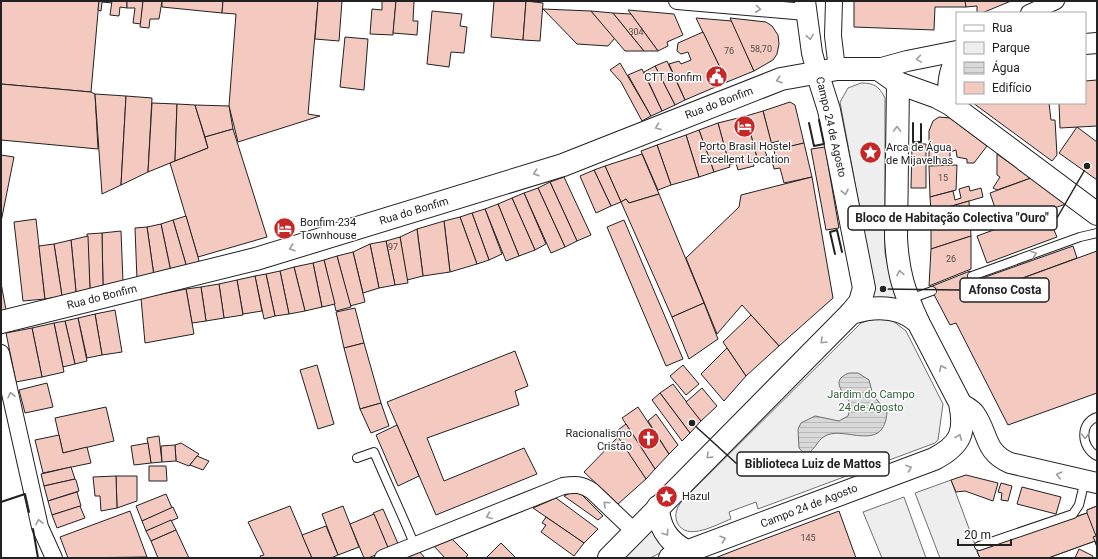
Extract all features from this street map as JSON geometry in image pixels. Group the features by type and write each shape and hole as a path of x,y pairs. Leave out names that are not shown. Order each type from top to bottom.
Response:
{"main road":[{"name":"Campo 24 de Agosto","path":"609,558 851,313 860,302 864,288 829,110 827,70 878,69"},
{"path":"878,69 898,83 937,97 950,104 1097,214"},
{"name":"Rua do Bonfim","path":"1,322 256,260 563,165 781,79 827,70"},
{"name":"Campo 24 de Agosto","path":"678,555 934,459 949,452 955,445 962,432 963,417 960,403 908,300 901,280 897,260 898,83"},
{"path":"851,313 866,309 887,308 908,314 918,322"},
{"path":"658,507 659,518 678,555"}],"street":[{"path":"678,1 806,7 827,70"},
{"path":"827,70 833,36 834,1"},
{"path":"1037,7 1056,1"},
{"path":"1086,44 1097,43"},
{"path":"878,69 907,61 956,51"},
{"path":"950,104 947,90 948,78 956,58"},
{"path":"1,353 40,527 54,558"},
{"name":"Campo 24 de Agosto","path":"960,403 975,412 988,444 997,457 1010,464 1091,482"},
{"path":"384,558 563,486 577,484 592,491 634,531"}],"lane":[{"path":"972,276 998,270 1080,237 1097,234"},
{"path":"908,300 932,291"},
{"path":"1097,416 1088,423 1084,437 1089,451 1097,456"},
{"path":"357,458 374,452 388,486 399,506 414,546"},
{"path":"979,546 1073,514 1079,506 1091,482"}],"green space":[{"path":"861,83 876,86 885,98 885,253 898,304 873,300 874,291 869,259 840,102 848,88"},
{"name":"Jardim do Campo 24 de Agosto","path":"876,318 893,321 906,331 943,404 938,440 935,443 758,509 756,502 729,512 731,519 710,528 694,532 681,528 677,522 676,513 677,508 682,501 861,323"},
{"path":"951,480 980,558 940,558 915,493"},
{"path":"904,497 926,558 882,558 863,512"},
{"path":"652,524 668,549 650,558 618,558"}],"water":[{"path":"849,373 858,373 869,380 873,395 887,412 884,424 879,432 872,435 863,436 835,433 827,435 822,438 810,452 803,452 799,448 798,429 801,423 815,416 839,421 848,416 851,405 839,384 843,376"}],"building":[{"path":"1,1 99,1 91,92 1,84"},
{"path":"99,1 112,1 112,3 102,2 101,11 98,10"},
{"path":"112,1 127,1 127,8 120,7 119,16 110,15"},
{"path":"127,1 143,1 141,24 133,23 135,8 127,8"},
{"path":"143,1 162,1 159,19 150,19 149,28 140,27"},
{"path":"162,1 223,1 222,13 162,7"},
{"path":"223,1 318,1 308,114 320,116 238,142 229,106 236,14 222,13"},
{"path":"318,1 342,1 339,41 315,39"},
{"path":"382,1 396,1 393,35 370,34 372,9 382,10"},
{"path":"396,1 414,1 413,21 418,21 417,35 393,33"},
{"path":"494,1 526,1 523,40 491,37"},
{"path":"526,1 543,3 540,41 523,40"},
{"path":"854,1 966,1 966,7 935,7 934,30 854,27"},
{"path":"965,1 1011,1 984,12 977,12 977,6 966,7"},
{"path":"543,9 591,11 615,38 608,46 577,44"},
{"path":"628,10 674,14 683,35 667,42 668,46 658,51"},
{"path":"432,11 462,14 460,26 467,27 464,53 451,52 449,67 427,64"},
{"path":"591,11 613,13 644,51 625,51"},
{"path":"613,13 631,14 658,51 644,51"},
{"path":"696,18 732,21 754,71 727,82"},
{"path":"730,18 766,22 772,26 778,35 779,44 777,54 773,60 754,71"},
{"path":"703,32 727,82 685,100 669,64 679,61 681,64 691,60 688,52 681,54 677,51 678,43"},
{"path":"345,37 368,39 364,90 340,87"},
{"path":"667,61 685,100 675,105 655,66"},
{"path":"620,63 651,116 642,121 621,82 610,70"},
{"path":"655,66 675,105 662,111 644,72"},
{"path":"642,69 662,111 651,116 628,75"},
{"path":"1097,80 1097,126 1060,128 1059,104 1086,104 1086,81"},
{"path":"1,84 91,92 95,94 98,149 1,140"},
{"path":"95,94 126,96 121,185 102,194"},
{"path":"126,96 152,98 148,172 121,185"},
{"path":"790,102 795,105 804,143 780,149 779,141 771,143 763,111"},
{"path":"152,103 177,104 175,161 148,172"},
{"path":"177,104 195,105 208,148 175,161"},
{"path":"974,104 1049,104 1051,120 1055,120 1057,155 1052,161"},
{"path":"195,105 229,106 233,129 205,137"},
{"path":"763,111 773,149 765,151 767,156 757,158 746,116"},
{"path":"746,116 757,158 752,159 754,166 738,170 736,163 729,165 718,123"},
{"path":"939,117 950,118 987,146 974,163 967,163 967,159 957,157 956,150 950,152 950,166 929,166 929,131 933,121"},
{"path":"718,123 730,167 714,172 699,130"},
{"path":"1077,127 1097,142 1097,180 1059,153"},
{"path":"233,129 267,237 198,257 170,163 208,148 205,137"},
{"path":"699,130 714,172 699,177 686,135"},
{"path":"686,135 699,177 671,185 657,145"},
{"path":"804,143 812,177 784,183 780,168 774,169 772,161 776,160 774,150"},
{"path":"912,144 926,144 926,188 911,188"},
{"path":"657,145 671,185 658,190 641,151"},
{"path":"825,147 839,228 826,230 811,149"},
{"path":"642,154 659,194 629,203 626,199 621,202 605,166"},
{"path":"997,154 1031,178 997,190 993,188 1000,177 997,175"},
{"path":"1,155 14,157 1,222"},
{"path":"957,165 956,190 930,197 929,166"},
{"path":"605,166 621,202 611,206 594,170"},
{"path":"594,170 611,206 596,213 580,176"},
{"path":"564,177 591,235 577,241 550,182"},
{"path":"812,177 833,298 779,346 742,305 717,334 686,258 739,207 741,195"},
{"path":"1031,178 1066,204 1010,223 1005,208 996,211 990,193"},
{"path":"550,182 577,241 565,247 538,188"},
{"path":"969,186 970,191 981,188 983,197 931,212 930,197 953,191 955,200 961,198 959,189"},
{"path":"538,188 565,247 551,253 524,193"},
{"path":"524,193 546,244 535,250 512,198"},
{"path":"659,194 704,303 672,317 621,202 626,199 629,203"},
{"path":"512,198 535,250 519,256 498,204"},
{"path":"969,201 971,236 931,249 931,212"},
{"path":"498,204 519,256 506,261 485,209"},
{"path":"485,209 502,254 489,260 472,213"},
{"path":"1046,211 1057,237 987,263 977,236"},
{"path":"472,213 489,260 477,264 460,217"},
{"path":"186,216 200,264 187,268 173,220"},
{"path":"460,217 477,264 450,272 444,221"},
{"path":"36,219 45,299 23,301 14,222"},
{"path":"173,220 187,268 171,272 161,224"},
{"path":"624,220 683,359 666,366 607,227"},
{"path":"444,221 450,272 423,276 417,229"},
{"path":"161,224 171,272 154,276 147,227"},
{"path":"147,227 154,276 137,280 135,228"},
{"path":"417,229 423,276 407,280 400,237"},
{"path":"121,231 123,282 103,286 102,233"},
{"path":"102,233 103,286 90,289 87,234"},
{"path":"88,236 90,289 76,292 71,240"},
{"path":"971,236 971,269 929,286 931,249"},
{"path":"400,237 408,283 395,285 386,241"},
{"path":"71,240 76,292 62,296 54,244"},
{"path":"386,241 395,285 379,288 370,244"},
{"path":"54,244 62,296 45,299 39,246"},
{"path":"370,244 379,288 363,293 353,252"},
{"path":"1073,246 1077,258 979,294 974,281"},
{"path":"1097,251 1097,393 1008,425 956,323 950,325 930,287 970,271 979,294"},
{"path":"353,252 365,302 350,306 337,256"},
{"path":"337,256 351,307 336,311 324,260"},
{"path":"324,260 335,304 322,307 313,263"},
{"path":"313,263 322,307 305,311 294,267"},
{"path":"294,267 305,311 289,314 280,271"},
{"path":"280,271 289,314 275,316 266,274"},
{"path":"266,274 275,316 264,319 255,276"},
{"path":"255,276 262,311 243,314 237,280"},
{"path":"237,280 243,315 224,318 219,284"},
{"path":"1,283 6,310 1,311"},
{"path":"219,284 224,318 206,321 201,287"},
{"path":"201,287 206,321 192,323 186,289"},
{"path":"186,289 194,334 145,343 141,298"},
{"path":"704,303 718,339 689,359 672,317"},
{"path":"355,308 364,343 344,348 336,312"},
{"path":"115,310 122,352 102,355 95,314"},
{"path":"95,314 102,355 87,358 78,318"},
{"path":"751,315 779,346 746,376 723,342"},
{"path":"78,318 87,361 75,364 65,321"},
{"path":"65,321 75,364 63,367 54,323"},
{"path":"54,323 64,372 42,377 32,328"},
{"path":"32,328 42,377 16,382 6,333"},
{"path":"364,343 381,403 360,409 344,348"},
{"path":"727,348 746,376 724,401 701,374"},
{"path":"515,351 528,386 515,391 519,405 427,438 444,481 524,448 537,474 436,515 387,402"},
{"path":"317,365 334,424 318,429 300,370"},
{"path":"683,365 699,384 686,395 670,376"},
{"path":"47,383 53,407 25,413 19,390"},
{"path":"673,384 701,421 690,433 660,393"},
{"path":"702,388 717,406 701,421 686,402"},
{"path":"660,393 690,433 682,441 652,400"},
{"path":"381,403 389,426 371,433 360,409"},
{"path":"106,407 114,441 63,453 55,418"},
{"name":"Racionalismo Cristão","path":"638,407 669,454 655,469 622,418"},
{"path":"656,414 678,445 669,454 648,421"},
{"path":"626,424 655,469 646,479 614,433"},
{"path":"397,425 419,476 398,486 376,435"},
{"path":"59,435 63,453 87,447 91,463 43,473 35,440"},
{"path":"159,436 162,462 151,463 147,438"},
{"path":"618,437 646,479 618,504 584,472"},
{"path":"148,443 151,463 134,465 131,446"},
{"path":"181,443 199,454 189,466 176,461 175,445"},
{"path":"175,445 176,461 162,462 161,446"},
{"path":"197,456 209,461 203,470 190,465"},
{"path":"149,466 166,466 167,481 149,481"},
{"path":"71,467 75,479 44,486 41,474"},
{"path":"966,475 998,483 993,501 965,491 956,492 951,480"},
{"path":"116,476 137,476 137,501 117,508"},
{"path":"116,476 117,508 101,511 100,496 95,496 93,477"},
{"path":"75,479 79,491 48,501 44,486"},
{"path":"1001,483 1012,486 1008,501 1001,500 1002,493 998,492"},
{"path":"1022,487 1061,497 1056,514 1017,504"},
{"path":"577,490 603,516 598,520 564,496"},
{"path":"77,492 81,506 52,515 48,501"},
{"path":"166,494 172,508 142,521 136,506"},
{"path":"556,498 598,529 584,543 533,508"},
{"path":"80,506 85,518 57,528 52,515"},
{"path":"290,506 312,558 261,558 260,556 264,555 248,522"},
{"path":"343,506 359,547 338,555 322,514"},
{"path":"1097,506 1097,547 1093,537 1096,536 1087,510"},
{"path":"1097,506 1097,547 1095,541 1048,558 980,558 977,551 1087,513 1087,510"},
{"path":"173,507 178,518 146,531 142,521"},
{"path":"383,509 399,546 389,550 373,513"},
{"path":"130,511 147,557 68,558 60,537"},
{"path":"839,511 856,558 715,558 738,549"},
{"path":"1087,513 1096,536 1093,537 1095,541 1048,558 980,558 977,551"},
{"path":"374,514 389,550 368,558 364,558 350,524"},
{"path":"546,517 584,543 574,556 541,532 546,525 542,523"},
{"path":"171,520 176,530 151,541 146,531"},
{"path":"326,526 338,555 331,558 312,558 302,535"},
{"path":"176,530 189,558 158,558 151,541"},
{"path":"452,539 468,555 465,558 445,558 433,545"},
{"path":"501,543 516,558 486,558"},
{"path":"1079,549 1093,556 1092,558 1075,558"},
{"path":"419,551 425,558 403,558"}],"wall":[{"path":"809,123 814,146 824,144 819,120"},
{"path":"913,123 913,142 921,142 921,124"},
{"path":"835,254 830,232 837,230 842,252"},
{"path":"1,502 25,494 29,512"},
{"path":"33,529 38,558"}],"place":[{"name":"CTT Bonfim","path":"717,77"},
{"name":"Porto Brasil Hostel Excellent Location","path":"745,126"},
{"name":"Arca de Água de Mijavelhas","path":"870,153"},
{"name":"Bloco de Habitação Colectiva \"Ouro\"","path":"1087,166"},
{"name":"Bonfim 234 Townhouse","path":"285,228"},
{"name":"Afonso Costa","path":"883,289"},
{"name":"Biblioteca Luiz de Mattos","path":"692,423"},
{"name":"Racionalismo Cristão","path":"648,439"},
{"name":"Hazul","path":"667,496"}]}
